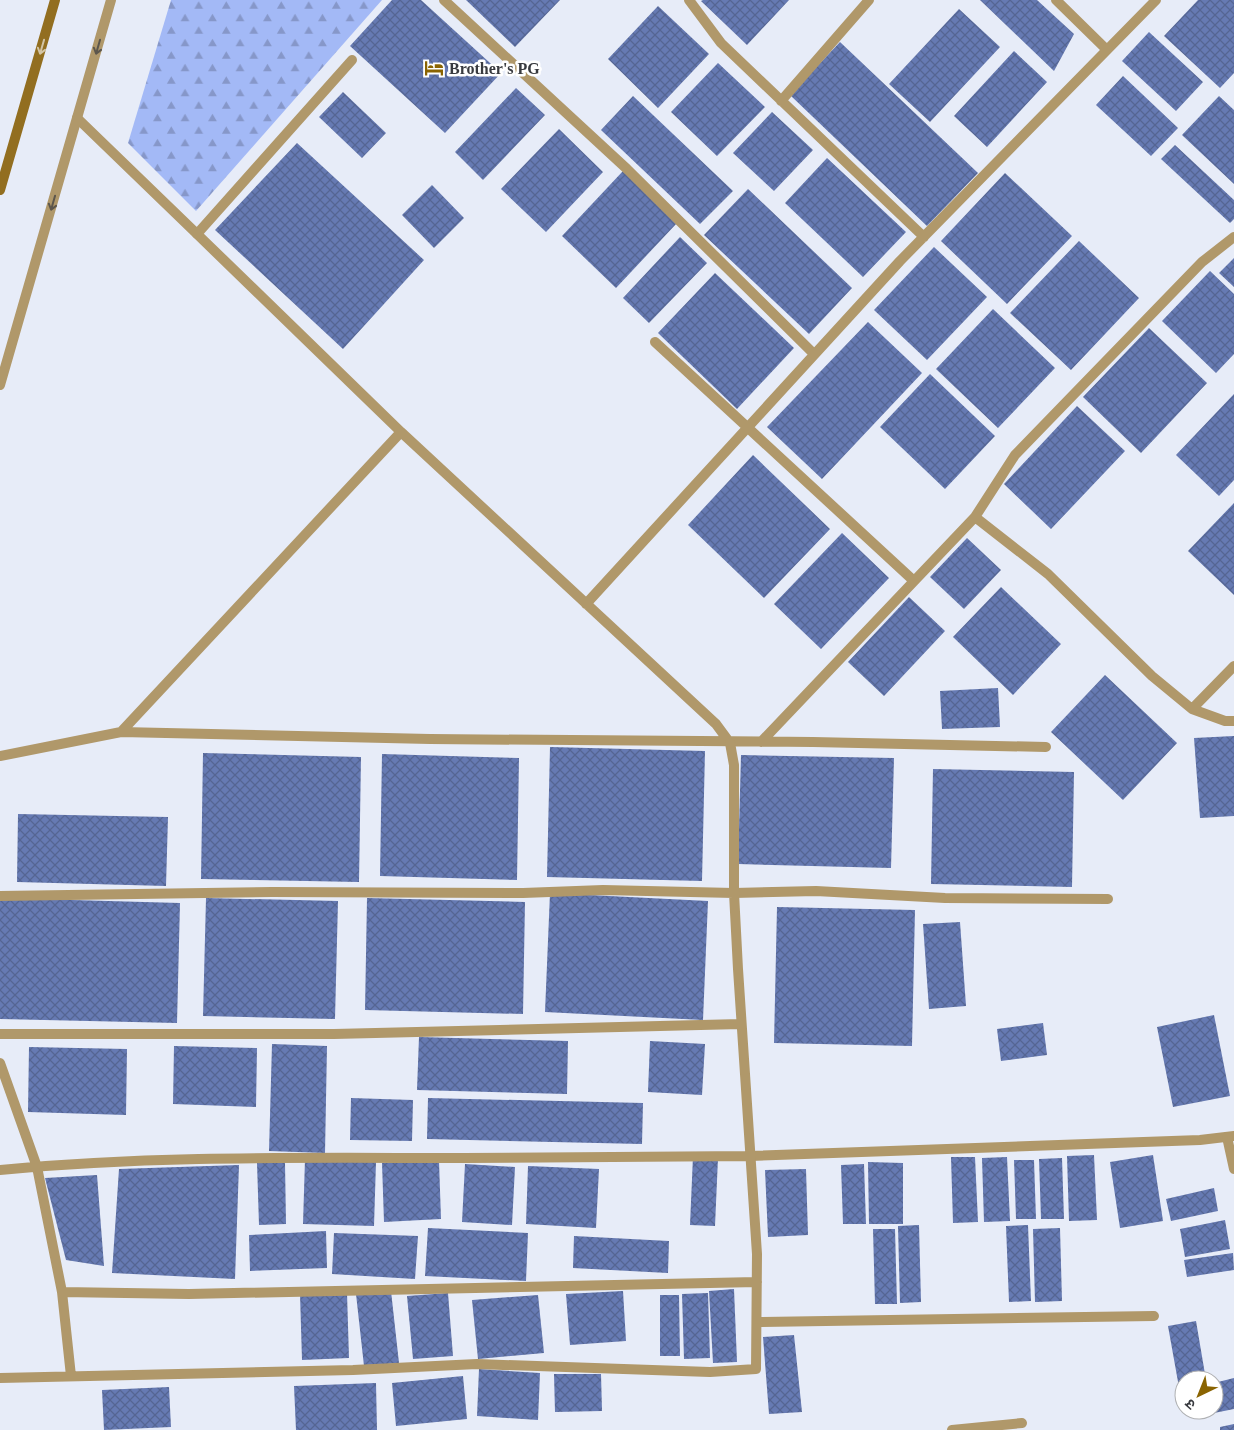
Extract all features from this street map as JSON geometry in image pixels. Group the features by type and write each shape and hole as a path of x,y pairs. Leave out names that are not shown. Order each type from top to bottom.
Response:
{"main road":[{"path":"0,190 55,0"}],"street":[{"path":"0,385 111,0"},
{"path":"444,0 627,169 814,354"},
{"path":"689,0 721,43 924,237"},
{"path":"781,100 869,0"},
{"path":"1056,0 1107,50"},
{"path":"586,604 814,354 924,237 1156,0"},
{"path":"197,234 352,60"},
{"path":"0,1378 353,1370 477,1364 710,1372 756,1369 757,1282 734,893 734,765 730,743 716,724 401,432 77,118"},
{"path":"761,742 975,517 1015,455 1202,262 1234,237"},
{"path":"655,342 914,581"},
{"path":"121,732 401,432"},
{"path":"975,517 1048,574 1152,676 1192,709 1225,721 1234,721"},
{"path":"1192,709 1234,666"},
{"path":"0,756 121,732 430,740 761,742 1046,747"},
{"path":"0,896 272,892 523,893 603,890 734,893 816,891 945,898 1108,900"},
{"path":"0,1034 334,1034 741,1024"},
{"path":"0,1063 37,1167 62,1292 71,1376"},
{"path":"0,1170 159,1160 328,1156 464,1158 751,1156 1200,1140 1230,1137 1234,1169"},
{"path":"62,1292 189,1294 757,1282"},
{"path":"757,1322 1154,1316"},
{"path":"952,1430 1022,1422"}],"green space":[{"path":"171,0 382,0 196,211 128,143"}],"building":[{"name":"Brother's PG","path":"392,0 421,0 501,73 445,133 350,46"},
{"path":"466,0 560,0 515,47"},
{"path":"789,0 747,45 701,1"},
{"path":"980,0 1037,0 1074,34 1054,71"},
{"path":"1198,0 1234,0 1234,73 1220,88 1164,36"},
{"path":"658,6 709,54 658,108 608,59"},
{"path":"959,9 1000,47 930,122 889,84"},
{"path":"1149,32 1203,82 1176,111 1122,61"},
{"path":"840,42 978,173 927,226 790,95"},
{"path":"1014,51 1047,82 987,147 954,116"},
{"path":"718,63 765,107 717,156 671,112"},
{"path":"1123,76 1178,128 1151,156 1096,105"},
{"path":"516,88 545,115 483,180 455,152"},
{"path":"343,92 386,133 362,158 319,117"},
{"path":"633,96 733,191 700,224 601,130"},
{"path":"1219,96 1234,110 1234,184 1182,135"},
{"path":"772,112 813,150 774,191 733,153"},
{"path":"559,129 603,172 546,232 501,189"},
{"path":"297,143 424,260 343,349 215,230"},
{"path":"1175,145 1234,200 1234,219 1230,223 1161,159"},
{"path":"827,158 906,232 863,277 785,203"},
{"path":"623,171 677,223 616,288 562,236"},
{"path":"1005,173 1072,236 1007,304 941,241"},
{"path":"432,185 464,218 434,248 402,215"},
{"path":"748,189 852,288 809,334 704,235"},
{"path":"680,237 707,263 649,323 623,298"},
{"path":"1079,241 1139,298 1071,370 1010,313"},
{"path":"934,247 987,297 927,360 874,310"},
{"path":"1234,258 1234,287 1219,273"},
{"path":"1210,271 1234,294 1234,354 1216,373 1162,321"},
{"path":"715,273 794,348 737,409 658,333"},
{"path":"993,309 1055,368 998,428 936,369"},
{"path":"868,322 922,373 822,479 767,427"},
{"path":"1149,328 1207,383 1141,453 1083,397"},
{"path":"930,374 995,436 945,489 880,427"},
{"path":"1234,394 1234,480 1219,496 1176,455"},
{"path":"1077,406 1125,451 1051,529 1004,484"},
{"path":"753,455 830,529 764,598 688,525"},
{"path":"1234,503 1234,595 1188,551"},
{"path":"842,533 889,578 821,649 774,604"},
{"path":"967,538 1001,570 964,609 930,577"},
{"path":"1001,587 1061,644 1013,695 953,637"},
{"path":"909,597 945,631 884,696 848,662"},
{"path":"1105,675 1177,743 1123,800 1051,732"},
{"path":"998,688 1000,727 942,729 940,691"},
{"path":"1234,736 1234,816 1200,818 1194,738"},
{"path":"550,747 705,751 702,881 547,877"},
{"path":"203,753 361,757 359,882 201,879"},
{"path":"382,754 519,758 517,880 380,876"},
{"path":"741,755 894,758 891,868 738,864"},
{"path":"933,769 1074,772 1072,887 931,884"},
{"path":"18,814 168,817 166,886 17,882"},
{"path":"550,893 708,901 703,1020 545,1012"},
{"path":"0,898 180,903 177,1023 0,1019"},
{"path":"206,898 338,901 335,1019 203,1016"},
{"path":"367,898 525,902 523,1014 365,1010"},
{"path":"777,907 915,910 912,1046 774,1043"},
{"path":"960,922 966,1006 929,1009 923,924"},
{"path":"1214,1015 1230,1096 1173,1107 1157,1027"},
{"path":"1043,1023 1047,1055 1001,1061 997,1029"},
{"path":"419,1037 568,1041 567,1094 417,1090"},
{"path":"650,1041 705,1044 702,1095 648,1092"},
{"path":"272,1044 327,1046 325,1153 269,1151"},
{"path":"174,1046 257,1048 256,1107 173,1104"},
{"path":"29,1047 127,1049 126,1115 28,1112"},
{"path":"351,1098 413,1100 412,1141 350,1140"},
{"path":"428,1098 643,1103 642,1144 427,1139"},
{"path":"1094,1155 1097,1220 1069,1221 1067,1156"},
{"path":"1153,1155 1163,1221 1120,1228 1110,1162"},
{"path":"693,1156 718,1158 715,1226 690,1225"},
{"path":"951,1157 975,1157 978,1222 953,1223"},
{"path":"1007,1157 1010,1221 984,1222 982,1158"},
{"path":"1062,1158 1064,1219 1041,1219 1039,1159"},
{"path":"305,1159 376,1162 374,1226 303,1224"},
{"path":"1014,1160 1034,1160 1036,1219 1016,1219"},
{"path":"439,1161 441,1219 384,1222 382,1163"},
{"path":"868,1162 903,1163 903,1224 869,1224"},
{"path":"257,1163 285,1163 286,1224 259,1225"},
{"path":"465,1164 515,1167 512,1225 462,1222"},
{"path":"864,1164 866,1224 843,1224 841,1165"},
{"path":"239,1165 235,1279 112,1273 119,1169"},
{"path":"528,1166 599,1169 596,1228 526,1224"},
{"path":"806,1169 808,1235 768,1237 765,1170"},
{"path":"97,1175 104,1266 66,1260 45,1178"},
{"path":"1214,1188 1218,1211 1171,1221 1166,1199"},
{"path":"1225,1220 1230,1249 1185,1257 1180,1229"},
{"path":"919,1225 921,1302 900,1303 898,1226"},
{"path":"1028,1225 1031,1301 1009,1302 1006,1226"},
{"path":"428,1228 528,1233 526,1281 425,1276"},
{"path":"1060,1228 1062,1301 1035,1302 1033,1229"},
{"path":"873,1229 895,1229 897,1304 875,1304"},
{"path":"326,1231 327,1268 250,1271 249,1235"},
{"path":"334,1233 418,1236 415,1279 332,1274"},
{"path":"574,1236 669,1241 668,1273 573,1268"},
{"path":"1233,1253 1234,1270 1187,1277 1184,1260"},
{"path":"734,1289 737,1362 713,1363 709,1291"},
{"path":"391,1291 399,1363 364,1366 356,1294"},
{"path":"623,1291 626,1341 570,1345 566,1294"},
{"path":"347,1293 349,1358 302,1360 300,1294"},
{"path":"448,1293 453,1356 413,1359 407,1296"},
{"path":"708,1293 710,1358 684,1359 682,1294"},
{"path":"538,1295 544,1353 478,1359 472,1300"},
{"path":"660,1295 679,1295 680,1356 660,1356"},
{"path":"1196,1321 1204,1370 1176,1370 1168,1326"},
{"path":"794,1335 802,1412 769,1414 763,1337"},
{"path":"479,1369 540,1373 538,1420 477,1416"},
{"path":"554,1374 601,1374 602,1411 555,1412"},
{"path":"463,1376 467,1419 396,1426 392,1383"},
{"path":"1234,1378 1234,1409 1224,1411 1224,1380"},
{"path":"376,1383 377,1430 296,1430 294,1386"},
{"path":"169,1387 171,1427 104,1430 102,1390"},
{"path":"1234,1424 1234,1430 1220,1430 1220,1427"}],"place":[{"name":"Brother's PG","path":"434,68"}]}
